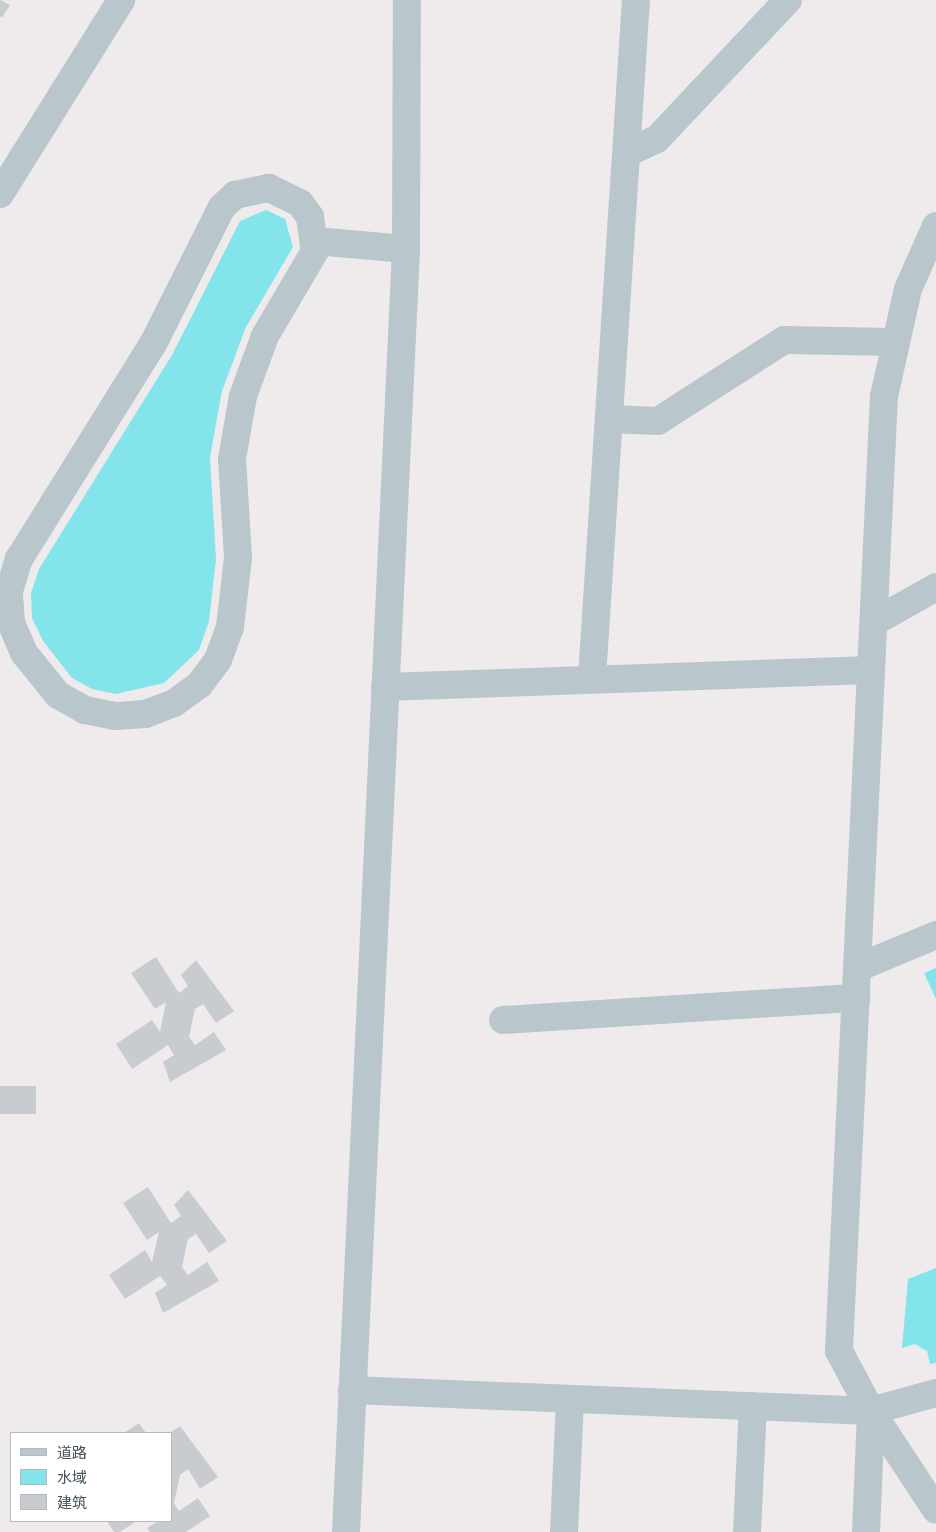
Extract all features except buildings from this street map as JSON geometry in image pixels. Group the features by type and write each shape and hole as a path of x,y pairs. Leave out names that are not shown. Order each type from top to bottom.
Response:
{"lane":[{"path":"0,194 121,0"},
{"path":"346,1532 406,249 407,0"},
{"path":"592,678 636,0"},
{"path":"626,153 657,139 788,0"},
{"path":"252,189 286,193 310,217 316,242 309,268 265,336 243,396 231,491 237,593 218,660 199,685 174,703 145,714 107,714 85,710 58,696 24,653 11,623 9,591 19,560 153,344 222,207 252,189"},
{"path":"936,226 908,289 892,342 884,396 838,1351 871,1411 936,1510"},
{"path":"316,242 406,249"},
{"path":"609,419 658,421 784,340 892,342"},
{"path":"874,622 936,587"},
{"path":"385,687 592,678 871,670"},
{"path":"857,968 936,935"},
{"path":"503,1020 856,998"},
{"path":"352,1390 871,1411 936,1393"},
{"path":"564,1532 570,1399"},
{"path":"747,1532 753,1406"},
{"path":"866,1532 871,1411"}],"water":[{"path":"266,210 285,219 293,247 246,327 222,391 210,457 216,559 209,621 199,650 164,683 116,694 92,689 72,678 43,641 32,618 31,593 39,569 172,355 240,221"},
{"path":"936,968 936,999 924,973"},
{"path":"936,1268 936,1363 930,1364 927,1351 915,1344 902,1348 908,1279"}]}
